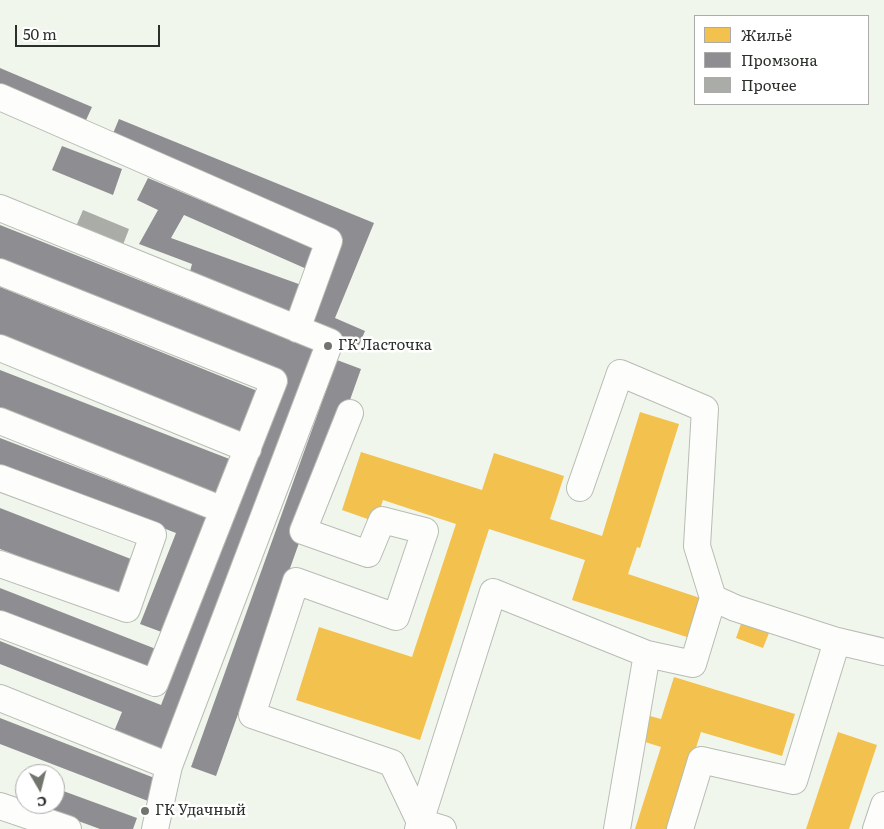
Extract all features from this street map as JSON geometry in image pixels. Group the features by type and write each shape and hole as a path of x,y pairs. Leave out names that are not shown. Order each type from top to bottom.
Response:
{"street":[{"path":"0,97 329,241 297,329"},
{"path":"0,208 330,342 169,766 155,829"},
{"path":"0,272 274,382 155,682 0,624"},
{"path":"0,348 248,448"},
{"path":"427,827 493,592 647,654 693,664 712,598 697,546 705,409 620,373 580,488"},
{"path":"350,413 303,531 368,554 382,520 425,531 396,617 296,581 252,715 392,763 427,827"},
{"path":"0,421 223,510"},
{"path":"0,478 153,535 127,610 0,564"},
{"path":"712,598 735,608 837,641 884,652"},
{"path":"680,829 701,760 794,781 837,641"},
{"path":"617,829 647,654"},
{"path":"0,698 169,766"},
{"path":"876,829 884,805"},
{"path":"0,806 68,829"}],"building: Жильё":[{"path":"640,412 679,424 640,548 637,547 628,574 706,600 693,639 572,600 585,560 489,529 420,740 296,700 319,627 412,657 456,524 383,500 376,522 342,510 361,452 482,490 494,453 564,476 550,519 602,536"},
{"path":"743,618 771,628 763,648 736,638"},
{"path":"674,677 795,714 782,756 701,732 693,757 679,829 635,829 661,747 642,741 650,716 661,719"},
{"path":"838,732 877,745 849,829 806,829"}],"building: Промзона":[{"path":"0,68 92,107 82,129 0,94"},
{"path":"119,119 374,223 335,318 365,331 359,345 308,324 343,239 109,143"},
{"path":"62,146 122,169 113,195 52,170"},
{"path":"148,178 319,250 309,270 184,215 171,238 307,287 294,324 188,279 192,264 139,244 158,210 137,200"},
{"path":"0,225 323,353 170,755 113,734 122,712 0,664 0,641 161,705 288,382 0,268"},
{"path":"0,287 260,392 244,434 0,335"},
{"path":"337,360 361,369 216,776 191,767"},
{"path":"0,370 232,460 218,495 0,412"},
{"path":"0,438 211,519 167,634 140,624 176,533 0,465"},
{"path":"0,508 136,561 122,596 0,549"},
{"path":"0,588 161,651 152,674 0,616"},
{"path":"0,718 157,779 148,801 65,769 65,764 52,764 0,744"},
{"path":"65,792 137,818 133,829 100,829 59,814 65,814"}],"building: Прочее":[{"path":"83,210 129,229 121,250 74,231"}],"place":[{"name":"ГК Ласточка","path":"328,346"},
{"name":"ГК Удачный","path":"145,811"}]}
